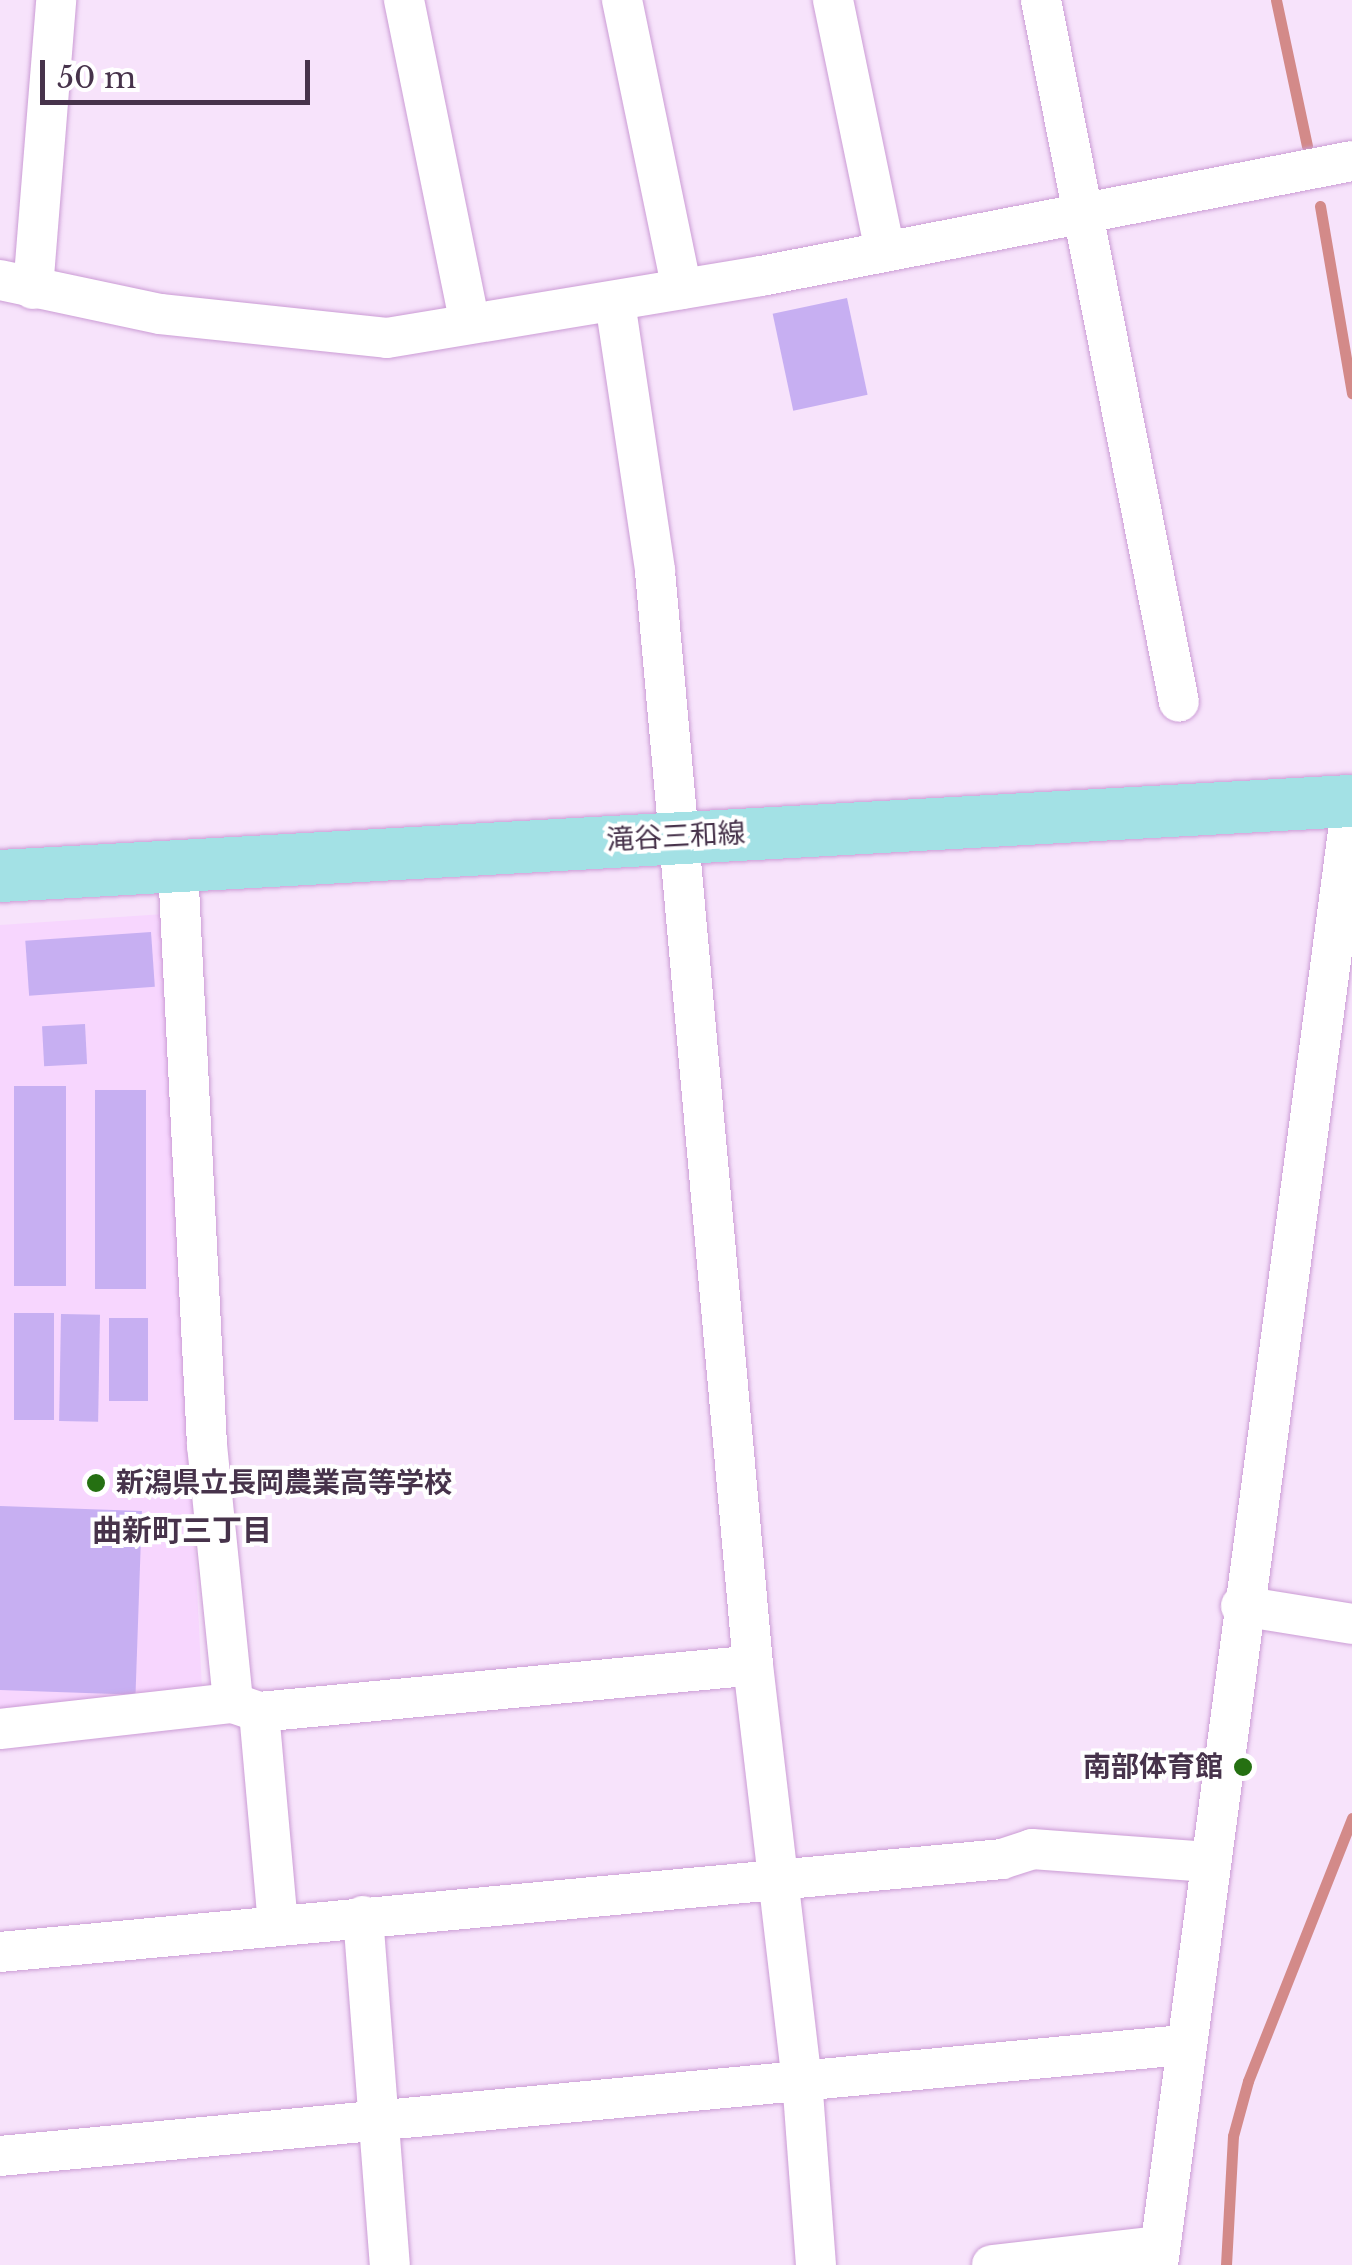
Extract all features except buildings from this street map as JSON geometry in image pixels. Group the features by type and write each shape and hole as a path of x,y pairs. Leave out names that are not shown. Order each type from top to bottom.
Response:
{"main road":[{"name":"滝谷三和線","path":"0,876 1352,801"}],"street":[{"path":"56,0 16,285 289,332 387,338 615,302 1081,216 1352,161"},
{"path":"404,0 470,324"},
{"path":"622,0 682,289"},
{"path":"833,0 885,250"},
{"path":"1041,0 1179,702"},
{"path":"615,302 655,571 753,1665 802,2079 816,2265"},
{"path":"992,2265 1158,2256 1241,1606 1352,801"},
{"path":"178,867 206,1445 278,1923"},
{"path":"1241,1606 1352,1624"},
{"path":"0,1729 753,1665"},
{"path":"0,1952 278,1923 1002,1860 1032,1849 1209,1862"},
{"path":"363,1916 390,2265"},
{"path":"0,2156 380,2117 1184,2045"}],"shaded area":[{"name":"新潟県立長岡農業高等学校","path":"164,914 202,1689 0,1710 0,925"}],"waterway":[{"path":"1276,0 1307,146"},
{"path":"1320,206 1352,393"},
{"path":"1226,2265 1233,2136 1248,2081 1352,1818"}],"place":[{"name":"新潟県立長岡農業高等学校","path":"96,1483"},
{"name":"南部体育館","path":"1243,1767"}],"district":[{"name":"曲新町三丁目","path":"182,1531"}]}
